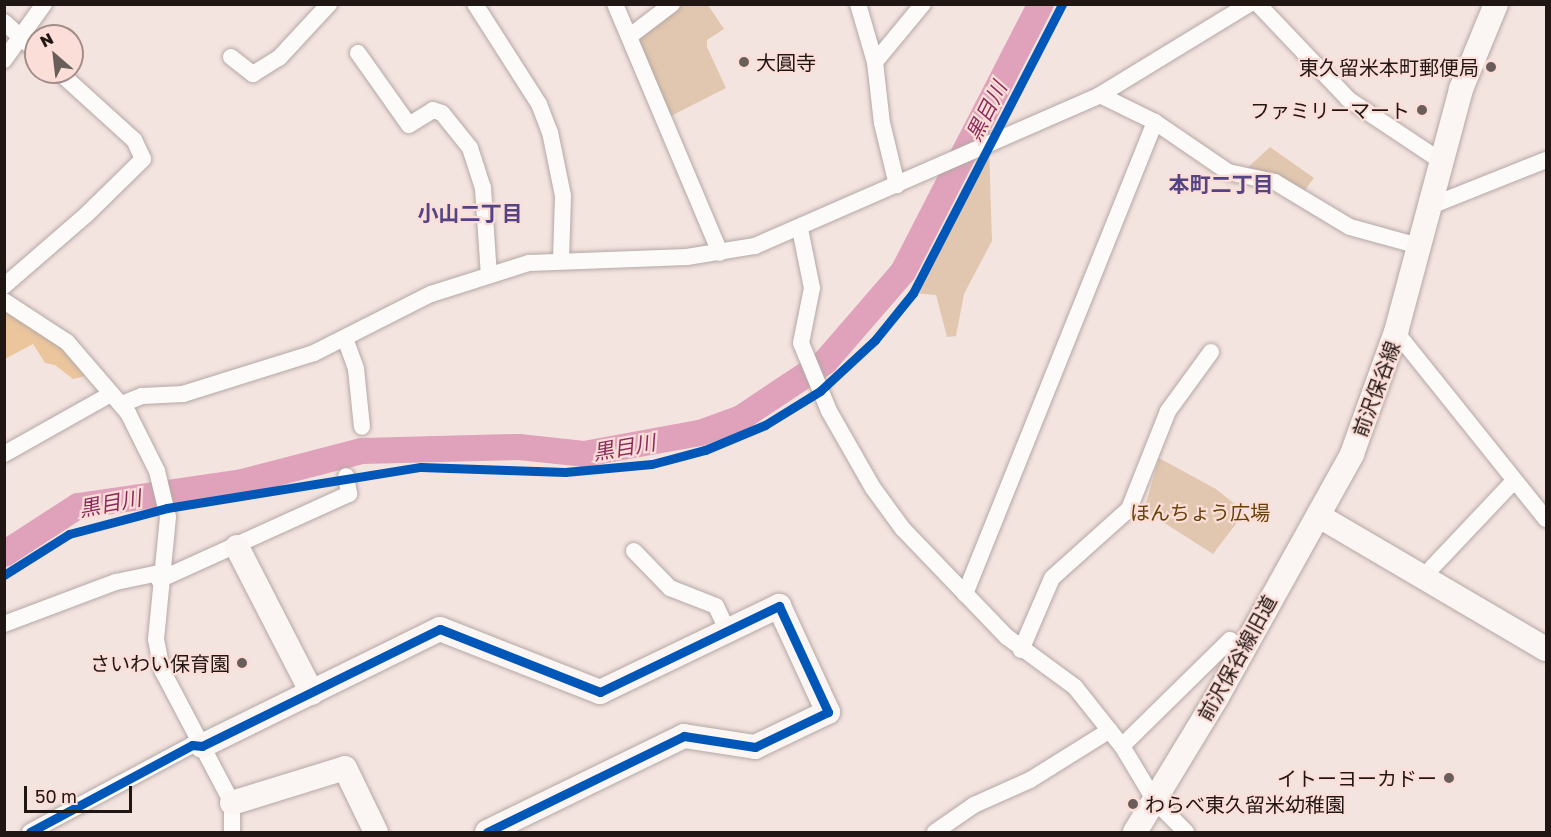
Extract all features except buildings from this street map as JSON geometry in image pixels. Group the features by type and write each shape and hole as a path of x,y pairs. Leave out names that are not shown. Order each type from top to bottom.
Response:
{"street":[{"path":"4,60 44,4"},
{"path":"231,57 253,74 279,57 329,4"},
{"path":"475,4 539,104 550,132 563,196 561,259"},
{"path":"615,4 720,253"},
{"path":"630,36 672,4"},
{"path":"858,4 875,62 882,123 897,185"},
{"path":"875,62 923,4"},
{"path":"4,454 116,399 183,394 346,341 409,303 489,275 561,259 720,253 800,229 989,146 1030,123 1100,95 1249,4"},
{"path":"1258,4 1348,99 1441,160"},
{"name":"前沢保谷線","path":"1319,516 1352,454 1396,332 1461,89 1496,4"},
{"path":"4,22 24,40"},
{"path":"358,52 409,125 433,110 442,113 470,148 483,188 489,275"},
{"path":"4,286 87,215 142,159 134,140 72,84"},
{"path":"1100,95 1155,122 1228,172 1275,182 1350,226 1419,246"},
{"path":"965,594 1155,122"},
{"path":"1428,207 1546,160"},
{"path":"800,229 812,288 801,344 820,392 887,509 965,594 1021,650 1076,687 1122,746 1155,801 1186,832"},
{"path":"4,301 67,342 116,399 158,475 166,505 156,639 162,670 232,803 232,832"},
{"path":"1396,332 1546,519"},
{"path":"346,341 356,369 362,427"},
{"path":"1021,650 1052,578 1129,509 1168,411 1210,352"},
{"path":"4,624 116,582 159,577 237,547 348,494 346,476"},
{"path":"1425,575 1514,481"},
{"path":"1319,516 1425,575 1546,649"},
{"name":"前沢保谷線旧道","path":"1135,832 1319,516"},
{"path":"237,547 312,693"},
{"path":"634,551 670,588 716,606 727,630"},
{"path":"30,832 192,745 202,746 440,629 600,692 779,606 828,712 756,747 684,736 487,832"},
{"path":"1122,746 1230,640 1242,649"},
{"path":"935,832 974,805 1030,780 1110,730"},
{"path":"232,803 345,768 376,832"}],"green space":[{"path":"677,5 708,5 724,29 707,40 707,47 726,88 667,118 637,41"},
{"path":"989,146 992,241 964,294 956,336 947,337 936,295 913,293"},
{"path":"1270,147 1314,178 1302,194 1243,172"},
{"name":"ほんちょう広場","path":"1159,458 1216,489 1245,512 1213,554 1144,510"}],"shaded area":[{"path":"5,309 64,346 89,375 73,379 55,365 45,363 33,344 5,359"}],"waterway":[{"name":"黒目川","path":"4,554 78,506 242,482 362,451 519,447 584,454 700,433 741,418 825,362 903,272 1041,4"}],"cycle path":[{"path":"4,575 69,534 167,508 421,467 565,472 652,464 705,450 765,425 820,391 875,340 913,293 1062,4"},
{"path":"30,832 192,745 202,746 440,629 600,692 779,606 828,712 755,747 684,736 487,832"}],"place":[{"name":"大圓寺","path":"744,62"},
{"name":"東久留米本町郵便局","path":"1491,67"},
{"name":"ファミリーマート","path":"1422,110"},
{"name":"さいわい保育園","path":"242,663"},
{"name":"イトーヨーカドー","path":"1449,778"},
{"name":"わらべ東久留米幼稚園","path":"1133,804"}],"district":[{"name":"本町二丁目","path":"1221,184"},
{"name":"小山二丁目","path":"470,213"}]}
